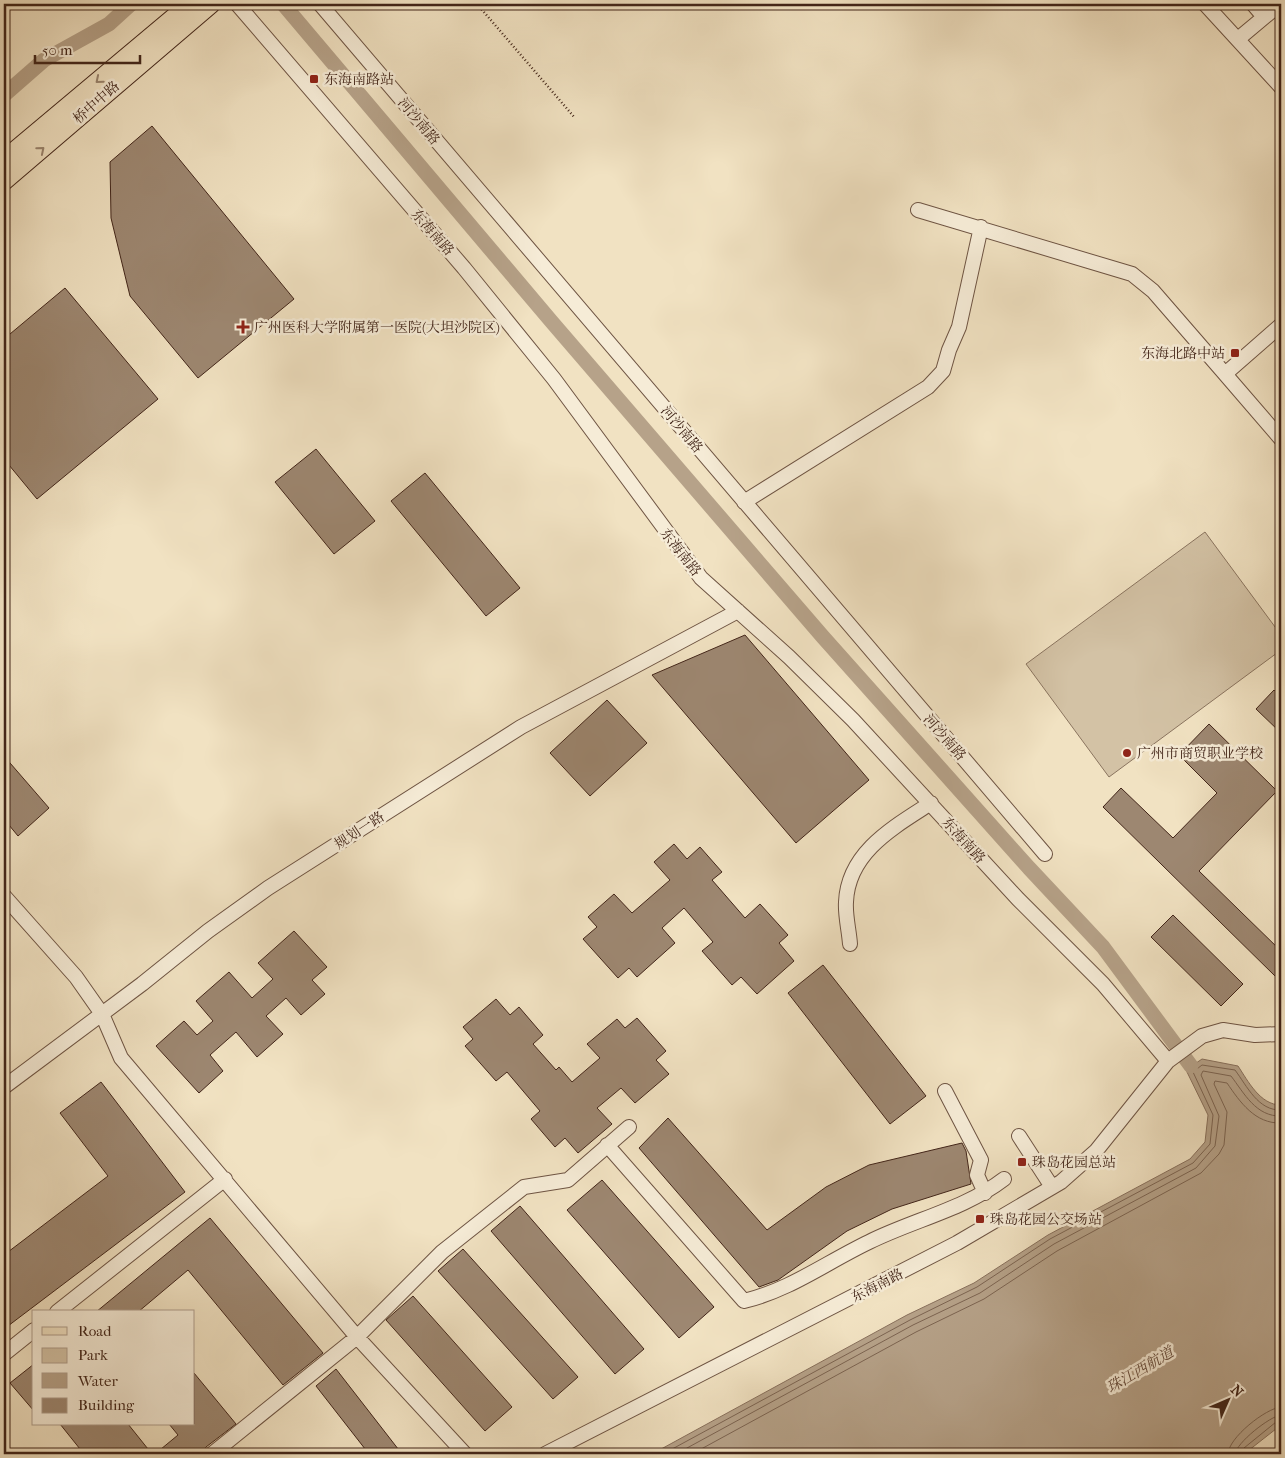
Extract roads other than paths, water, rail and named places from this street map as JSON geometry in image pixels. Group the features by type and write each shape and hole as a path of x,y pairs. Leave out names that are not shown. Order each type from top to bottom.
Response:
{"main road":[{"name":"桥中中路","path":"4,160 190,4"},
{"name":"桥中中路","path":"4,181 211,4"}],"street":[{"name":"东海南路","path":"237,4 496,308 578,410 701,578 824,690 1043,925 1173,1057"},
{"name":"河沙南路","path":"320,4 1045,854"},
{"path":"1205,4 1281,87"},
{"path":"1253,4 1264,17"},
{"path":"1238,40 1280,4"},
{"path":"918,210 981,227 1132,274 1153,291 1281,440"},
{"path":"744,502 928,387 943,371 949,350 959,327 981,227"},
{"path":"1225,374 1281,325"},
{"name":"规划一路","path":"4,1087 102,1014 208,931 268,888 521,726 738,611"},
{"path":"850,944 846,902 850,878 865,854 879,837 931,803"},
{"path":"4,896 76,977 102,1014 121,1058 357,1336 465,1454"},
{"name":"东海南路","path":"545,1454 957,1243 1061,1182 1096,1151 1173,1057 1208,1033 1223,1030 1255,1035 1281,1034"},
{"path":"945,1091 981,1160 977,1175 985,1194"},
{"path":"212,1454 357,1336 442,1252 524,1187 568,1180 628,1127"},
{"path":"1019,1136 1052,1187"},
{"path":"607,1146 744,1301 768,1295 868,1242 985,1194 1004,1178"},
{"path":"60,1310 225,1179"},
{"path":"4,1354 32,1332"}],"water":[{"name":"珠江西航道","path":"1202,1059 1238,1066 1250,1085 1261,1097 1274,1104 1281,1105 1281,1425 1244,1454 652,1454 907,1315 974,1283 1048,1235 1190,1159 1205,1142 1208,1115 1186,1070"}],"waterway":[{"path":"4,95 44,60 109,24 131,4"},
{"path":"283,4 551,321 823,637 1029,868 1103,947 1191,1066"}],"place":[{"name":"东海南路站","path":"314,79"},
{"name":"广州医科大学附属第一医院(大坦沙院区)","path":"243,327"},
{"name":"东海北路中站","path":"1235,353"},
{"name":"广州市商贸职业学校","path":"1127,753"},
{"name":"珠岛花园总站","path":"1022,1162"},
{"name":"珠岛花园公交场站","path":"980,1219"}]}
